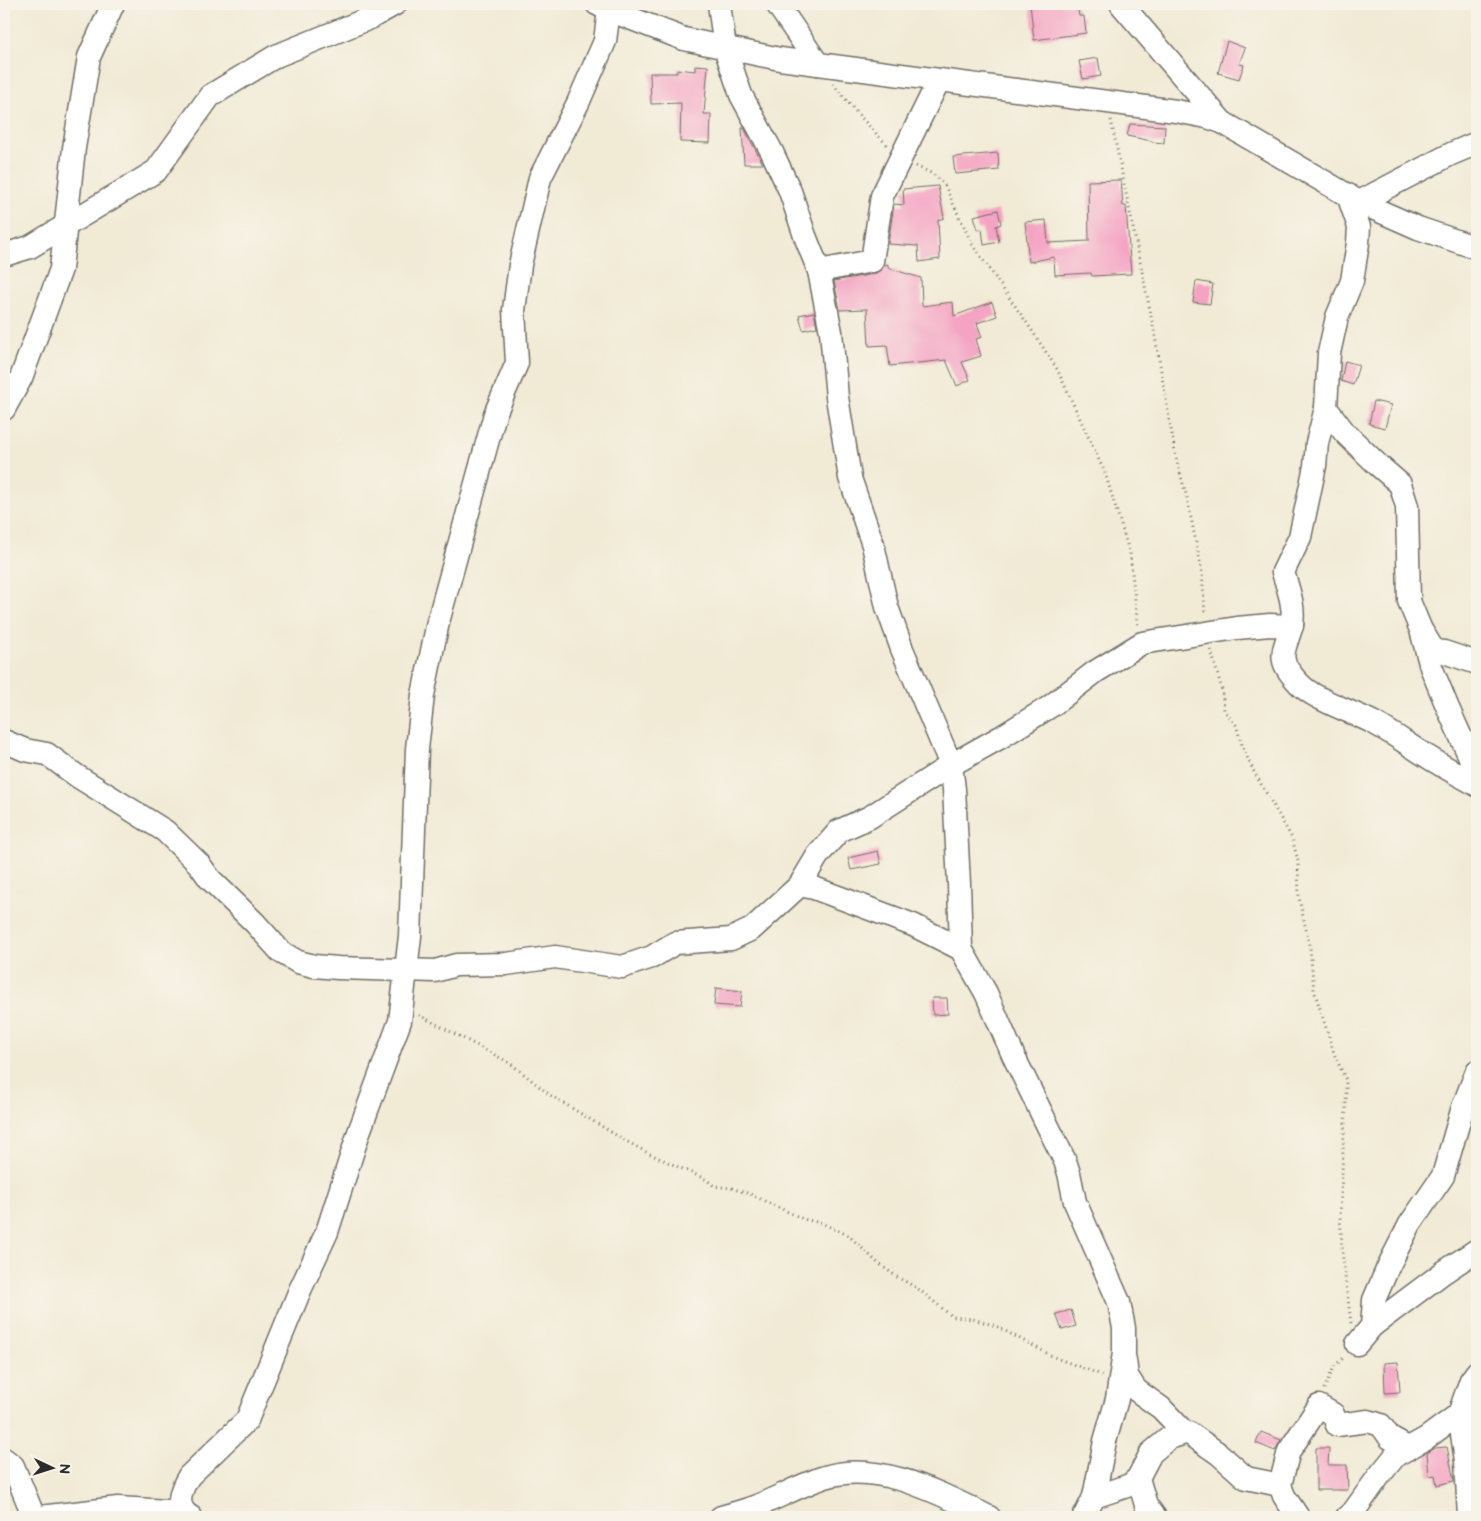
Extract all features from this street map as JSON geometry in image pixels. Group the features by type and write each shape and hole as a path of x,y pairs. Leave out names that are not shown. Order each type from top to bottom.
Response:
{"street":[{"path":"4,409 21,378 61,269 74,148 89,58 113,4"},
{"path":"4,255 30,247 156,171 210,96 276,56 370,18 395,4"},
{"path":"719,4 725,48 742,96 772,152 790,191 819,271 831,332 837,397 850,478 873,545 887,607 902,649 951,765 954,788 961,949 986,994 1014,1058 1070,1173 1075,1202 1119,1302 1124,1328 1124,1353 1127,1376 1136,1390 1161,1408 1185,1433"},
{"path":"777,4 818,64"},
{"path":"1121,4 1222,122"},
{"path":"187,1515 179,1499 182,1486 189,1476 247,1420 300,1290 327,1232 359,1132 400,1021 410,936 417,749 423,695 438,622 495,414 516,363 514,310 518,274 540,178 578,103 605,40 612,8 684,39 780,59 1176,111 1207,117 1222,122 1353,199 1418,228 1477,248"},
{"path":"819,271 872,261 882,196 939,80"},
{"path":"1353,199 1477,143"},
{"path":"1353,199 1359,227 1352,281 1337,316 1329,353 1326,408 1317,443 1315,466 1301,530 1283,572 1292,604 1292,626 1285,647 1284,662 1294,678 1307,690 1329,703 1375,723 1426,756 1477,785"},
{"path":"1326,408 1345,433 1378,466 1400,484 1407,506 1409,601 1421,630 1434,675 1477,773"},
{"path":"4,741 25,750 47,754 165,831 200,864 210,879 256,923 281,952 298,962 314,966 338,968 435,971 456,966 506,964 555,958 622,967 652,957 675,943 731,939 752,929 800,885 818,855 839,832 876,814 951,765 1001,737 1042,711 1095,672 1142,643 1237,628 1270,625 1292,626"},
{"path":"1421,630 1434,651 1444,652 1477,663"},
{"path":"800,885 814,888 913,925 961,949"},
{"path":"1372,1326 1374,1300 1389,1265 1410,1224 1443,1176 1463,1107 1477,1071"},
{"path":"1357,1344 1372,1326 1444,1272 1477,1250"},
{"path":"1084,1517 1094,1496 1105,1442 1117,1400 1124,1353"},
{"path":"1469,1517 1473,1485 1459,1414 1471,1380 1477,1372"},
{"path":"1298,1517 1284,1496 1280,1485 1289,1452 1319,1406 1333,1414 1336,1425 1368,1421 1382,1425 1390,1438 1408,1448"},
{"path":"1354,1517 1379,1476 1396,1455 1425,1439 1459,1414"},
{"path":"1094,1496 1130,1485 1138,1478 1151,1453 1169,1438 1185,1433 1189,1433 1219,1454 1246,1478 1280,1485"},
{"path":"4,1459 13,1466 34,1517"},
{"path":"721,1517 754,1507 826,1476 840,1473 871,1472 904,1480 989,1517"},
{"path":"1138,1478 1146,1505 1155,1517"},
{"path":"40,1517 118,1508 187,1515"}],"path":[{"path":"818,64 856,114 900,158 933,174 944,184 972,244 1028,323 1057,370 1104,473 1128,545 1138,634 1142,643"},
{"path":"1107,102 1154,330 1176,458 1188,498 1202,572 1206,634 1222,690 1224,710 1236,725 1253,770 1292,838 1298,861 1299,898 1310,948 1314,990 1335,1056 1346,1080 1340,1217 1351,1324 1357,1344 1334,1368 1319,1406"},
{"path":"401,1006 510,1063 550,1095 648,1153 708,1180 714,1186 731,1188 750,1194 803,1219 848,1235 878,1263 897,1277 917,1288 953,1317 996,1326 1056,1358 1120,1382"}],"building":[{"path":"1030,4 1077,4 1079,16 1084,16 1086,33 1034,40"},
{"path":"1227,41 1245,48 1239,64 1244,65 1239,79 1218,73"},
{"path":"1098,58 1101,76 1083,79 1079,61"},
{"path":"695,65 708,66 704,114 711,114 710,143 680,142 681,103 651,104 650,73 677,73 677,69 695,71"},
{"path":"1130,124 1165,126 1164,143 1127,136"},
{"path":"742,128 744,128 763,164 744,164"},
{"path":"998,153 999,170 955,174 953,157"},
{"path":"1121,180 1123,206 1126,206 1131,274 1092,276 1091,273 1055,275 1054,257 1029,262 1025,222 1046,220 1048,243 1089,241 1088,181"},
{"path":"938,186 944,218 938,220 940,259 919,262 918,246 888,244 894,204 904,205 903,189"},
{"path":"998,210 1001,224 996,226 999,242 984,245 982,229 978,230 974,216"},
{"path":"888,264 888,268 921,278 922,306 953,302 954,316 992,302 997,316 977,323 982,337 976,339 981,356 962,362 970,380 957,386 946,360 890,366 887,345 869,346 867,309 840,310 834,281 874,274 881,270 884,265"},
{"path":"1196,281 1213,284 1210,304 1193,302"},
{"path":"814,312 817,327 803,330 799,315"},
{"path":"1345,361 1359,365 1353,385 1341,381"},
{"path":"1374,401 1391,405 1385,428 1369,424"},
{"path":"878,851 881,864 851,870 848,858"},
{"path":"716,988 742,991 740,1007 714,1005"},
{"path":"932,998 947,998 948,1014 933,1015"},
{"path":"1071,1310 1076,1326 1062,1330 1056,1314"},
{"path":"1398,1362 1400,1392 1385,1393 1384,1363"},
{"path":"1261,1432 1281,1440 1275,1451 1256,1443"},
{"path":"1447,1447 1454,1481 1437,1485 1435,1475 1429,1476 1427,1453 1435,1448"},
{"path":"1316,1448 1329,1448 1328,1465 1347,1465 1348,1490 1316,1490"}]}
